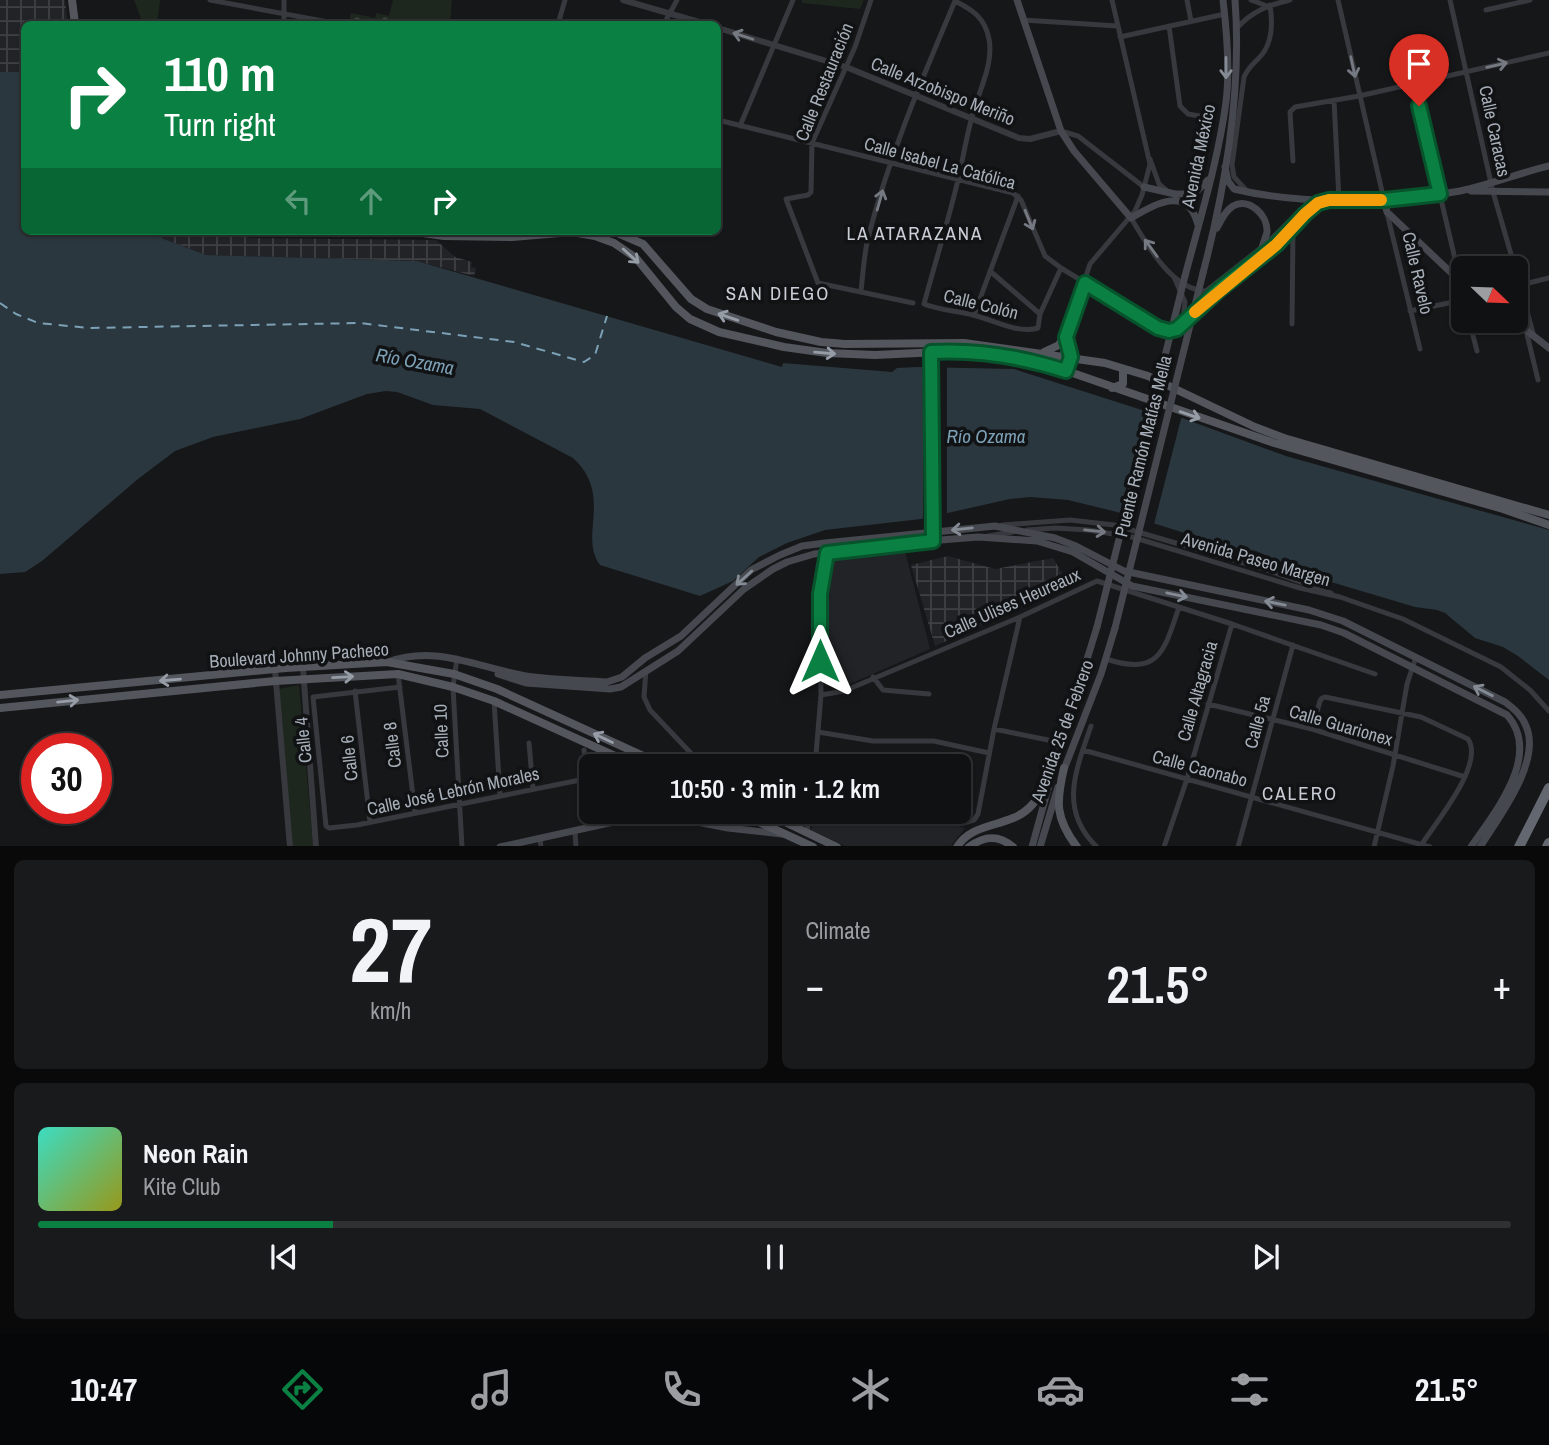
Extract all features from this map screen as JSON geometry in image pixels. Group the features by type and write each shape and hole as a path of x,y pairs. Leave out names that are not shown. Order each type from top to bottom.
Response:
{"highway":[{"path":"1519,846 1549,788"}],"main road":[{"path":"72,0 75,21"},
{"path":"1017,0 1061,131 1074,151 1131,218 1152,206 1176,201 1186,203 1192,208 1198,225"},
{"name":"Avenida México","path":"1185,276 1211,177 1226,99 1223,0"},
{"name":"Avenida México","path":"1203,273 1212,239 1236,94 1235,0"},
{"path":"1250,193 1329,200 1384,200 1464,190 1549,166"},
{"name":"Avenida México","path":"1225,167 1228,181 1234,189 1250,193"},
{"path":"1144,187 1194,194 1211,177"},
{"path":"1464,190 1549,192"},
{"name":"Calle Ravelo","path":"1384,200 1387,212"},
{"path":"1212,239 1223,216 1232,207 1245,204 1257,210 1265,222 1267,232 1262,247"},
{"path":"1387,212 1451,273"},
{"path":"440,235 532,235"},
{"path":"591,235 606,239 626,250 636,258 676,307 690,319 719,332 827,354 931,357 960,351 985,353 1062,369 1274,443 1549,524"},
{"path":"622,235 643,244 691,299 726,316 776,332 821,342 964,343 1105,363 1148,376 1284,438 1549,515"},
{"name":"Puente Ramón Matías Mella","path":"1115,628 1203,273"},
{"name":"Puente Ramón Matías Mella","path":"1097,627 1185,276"},
{"path":"1528,332 1549,348"},
{"path":"1036,352 1046,352 1059,345 1067,333"},
{"path":"932,341 933,537"},
{"path":"1112,388 1123,384 1124,369"},
{"path":"489,667 498,674 526,683 610,689 621,687 685,645 744,589 773,569 804,556 995,526 1025,531 1076,546 1124,571 1309,610 1343,621 1505,702 1519,713 1527,727 1529,737 1523,772 1513,796 1480,846"},
{"path":"1055,528 1055,538"},
{"path":"387,663 413,657 457,657 527,676 616,681 645,657 681,636 751,570 802,546 933,537 1037,541 1073,552 1132,586 1321,625 1413,667 1507,715 1518,730 1520,753 1505,797 1471,846"},
{"name":"Avenida 25 de Febrero","path":"1032,846 1097,627"},
{"name":"Avenida 25 de Febrero","path":"1040,846 1064,768 1106,659 1115,628"},
{"name":"Boulevard Johnny Pacheco","path":"0,695 275,670 387,663 454,674 498,689 639,754"},
{"name":"Boulevard Johnny Pacheco","path":"0,708 275,681 398,674 453,687 494,701 611,754"},
{"path":"957,846 974,830 997,824 1023,813 1030,807 1040,795 1058,754"},
{"path":"1064,768 1058,804 1060,818 1063,827 1077,846"},
{"path":"500,846 541,842 618,821 651,817 677,818 787,835"},
{"path":"763,824 808,845"},
{"path":"789,824 836,846"},
{"path":"969,846 980,839 990,837 1013,846"}],"street":[{"path":"210,0 321,21"},
{"path":"284,0 284,21"},
{"path":"559,21 565,0"},
{"path":"623,0 696,21"},
{"path":"666,21 677,0"},
{"path":"740,126 793,0"},
{"name":"Calle Restauración","path":"861,291 818,283 786,199 811,192 811,143 846,67 871,0"},
{"path":"1112,0 1149,156 1159,184 1168,192"},
{"path":"1186,0 1191,21"},
{"path":"1251,0 1269,5"},
{"path":"1237,28 1245,19 1269,5 1290,0"},
{"name":"Calle Ravelo","path":"1338,0 1384,200"},
{"name":"Calle Caracas","path":"1450,0 1493,192 1511,256"},
{"path":"1486,10 1530,0"},
{"path":"913,303 861,291 867,240 914,95 955,1 978,15 989,39 986,74 971,117 958,181"},
{"path":"1250,193 1234,177 1232,165 1244,77 1260,58 1273,28 1269,5"},
{"path":"1120,37 1224,14"},
{"path":"1024,20 1118,26"},
{"path":"1169,26 1180,106 1188,114 1210,118 1200,174 1197,182 1185,193"},
{"name":"Calle Arzobispo Meriño","path":"721,29 846,67 1019,138 1030,139 1061,131"},
{"path":"1293,161 1292,108 1359,96 1549,53"},
{"path":"1414,83 1455,256"},
{"path":"1335,100 1339,200"},
{"name":"Calle Isabel La Católica","path":"721,121 1013,193 1018,196 1045,256 1158,328 1169,331 1177,329"},
{"path":"1061,131 1078,136 1144,187"},
{"path":"1062,369 1060,356 1090,264 1131,218 1144,187 1149,156"},
{"name":"Calle Colón","path":"958,181 925,305 974,315 1010,327 1030,330 1038,328 1040,314 990,271"},
{"path":"974,315 1018,196"},
{"path":"1131,218 1173,275 1189,288 1206,291 1262,247 1312,198"},
{"path":"1177,329 1293,229 1311,208 1329,200"},
{"name":"Calle Ravelo","path":"1387,212 1420,349"},
{"path":"1292,218 1292,324"},
{"path":"1040,314 1061,268"},
{"path":"1173,275 1185,302 1185,317 1177,329"},
{"path":"1528,283 1549,278"},
{"path":"1410,311 1451,302"},
{"name":"Calle Caracas","path":"1528,318 1534,337"},
{"path":"1062,369 1071,357 1067,333"},
{"path":"1472,333 1477,351"},
{"path":"1527,333 1538,380"},
{"name":"Avenida Paseo Margen","path":"995,526 1070,520 1114,525 1261,568 1340,597"},
{"name":"Avenida Paseo Margen","path":"978,537 1055,528 1132,537 1300,588 1340,597"},
{"path":"816,754 821,695 820,594 827,553"},
{"name":"Calle Ulises Heureaux","path":"821,695 844,691 1020,617 1097,581 1375,674"},
{"path":"1340,597 1424,628 1500,667 1530,690 1549,711"},
{"path":"1106,659 1132,666 1150,662 1163,650 1179,607"},
{"path":"971,821 978,814 1020,617"},
{"name":"Calle Altagracia","path":"1164,846 1187,779 1232,624"},
{"name":"Calle 5a","path":"1238,846 1293,645"},
{"name":"Calle 10","path":"457,657 453,687 461,846"},
{"path":"1374,846 1395,754 1401,712 1416,657"},
{"path":"303,668 316,846"},
{"path":"275,670 289,846"},
{"path":"646,670 644,697 650,710 692,754"},
{"name":"Calle 8","path":"398,674 415,812"},
{"path":"873,677 883,690 929,694"},
{"name":"Calle 4","path":"326,826 314,696 400,687"},
{"name":"Calle 6","path":"355,691 370,822"},
{"path":"1312,729 1322,698 1421,717 1468,739 1473,754 1465,777 1422,844"},
{"path":"494,701 500,795"},
{"name":"Calle Guarionex","path":"1208,704 1312,729 1465,777"},
{"path":"1091,726 1074,789 1074,814 1079,825 1097,846"},
{"path":"994,729 1048,740"},
{"path":"818,732 873,741 934,741 989,753"},
{"path":"529,743 533,789"},
{"name":"Calle José Lebrón Morales","path":"326,826 332,829 370,822 586,778 584,750"},
{"name":"Calle Caonabo","path":"1083,750 1430,846"},
{"path":"808,824 808,845"},
{"path":"575,832 576,846"}],"shaded area":[{"path":"0,0 65,0 68,21 21,21 21,72 0,72"},
{"path":"154,235 436,240 455,257 472,262 471,267 476,268 474,276 417,261 206,255"},
{"path":"905,551 930,649 843,687 825,686 831,558"},
{"path":"948,556 995,569 1053,558 1070,587 935,646 911,565"},
{"path":"812,824 951,824 965,828 951,846 845,846 811,830"}],"green space":[{"path":"134,0 160,0 157,21 142,21"},
{"path":"393,0 452,0 450,21 388,21"},
{"path":"802,0 864,0 860,9 802,3"},
{"path":"351,13 375,18 376,13 389,16 388,21 349,21"},
{"path":"299,685 313,846 291,846 279,689"}],"water":[{"name":"Río Ozama","path":"0,72 21,72 21,235 154,235 206,255 417,261 782,367 783,363 892,372 897,368 917,367 1014,369 1145,411 1182,418 1286,456 1549,530 1549,680 1518,656 1503,647 1475,638 1445,613 1437,610 1415,607 1321,579 1256,551 1227,546 1068,500 1030,497 1010,499 921,519 825,530 787,543 759,557 733,581 700,596 600,565 592,541 594,501 591,487 585,472 573,458 480,409 433,405 397,392 386,391 367,394 300,419 213,437 175,451 42,561 25,572 0,574"}],"pier":[{"path":"923,364 947,364 947,516 923,522"},
{"path":"1147,408 1182,415 1153,528 1119,516"}],"ferry route":[{"path":"0,303 16,314 38,323 89,328 360,323 514,342 584,362 595,355 607,316"}],"slow traffic":[{"path":"1195,312 1276,245 1318,203 1329,200 1381,200"}],"district":[{"name":"LA ATARAZANA","path":"915,233"},
{"name":"SAN DIEGO","path":"778,293"},
{"name":"CALERO","path":"1300,793"}],"route":[{"path":"820,661 820,594 827,553 933,541 931,352 960,351 1009,356 1066,371 1071,357 1066,337 1085,283 1158,328 1169,331 1177,329 1219,290 1276,245 1318,203 1329,200 1384,200 1440,194 1419,106"}]}
